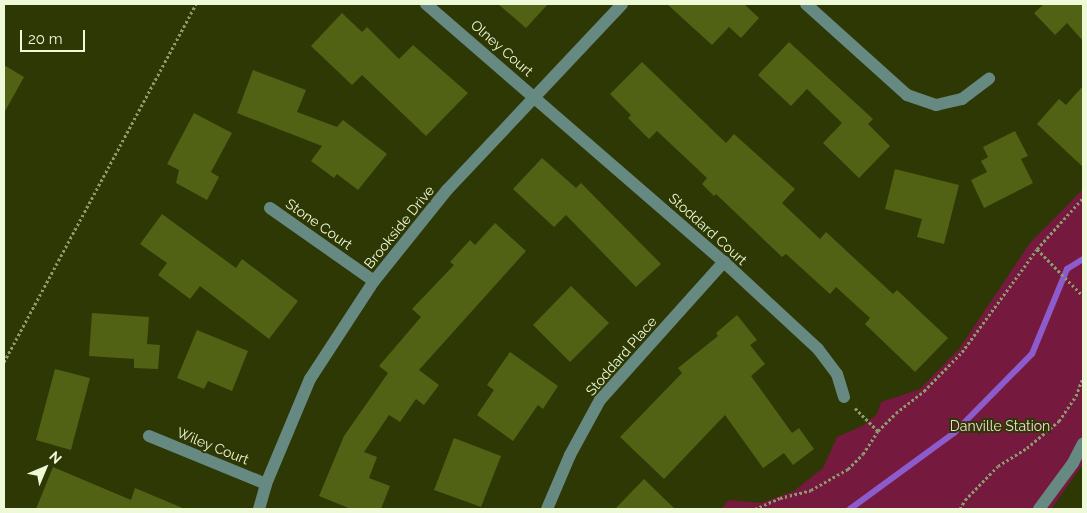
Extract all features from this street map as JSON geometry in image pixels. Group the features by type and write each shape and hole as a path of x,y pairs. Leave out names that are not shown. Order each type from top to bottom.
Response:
{"street":[{"name":"Olney Court","path":"426,4 535,96"},
{"name":"Brookside Drive","path":"259,509 266,484 310,379 374,281 447,190 622,4"},
{"path":"806,4 907,94 936,105 962,99 989,79"},
{"name":"Stoddard Court","path":"535,96 724,262 818,349 837,374 844,397"},
{"name":"Stone Court","path":"270,208 374,281"},
{"name":"Stoddard Place","path":"547,509 570,455 600,400 724,262"},
{"name":"Wiley Court","path":"149,436 266,484"},
{"path":"1039,509 1073,463 1083,443"}],"path":[{"path":"4,362 196,4"},
{"path":"755,509 780,498 811,490 848,469 863,454 878,431 924,391 962,352 1037,249 1083,198"},
{"path":"1037,249 1083,296"},
{"path":"960,509 965,500 998,466 1027,448 1059,421 1076,396 1083,377"},
{"path":"844,397 878,431"}],"green space":[{"name":"Danville Station","path":"1083,189 1083,464 1051,509 721,509 729,500 761,503 794,491 823,468 837,437 864,425 877,414 881,402 920,389 959,349 1030,243"}],"building":[{"path":"498,4 548,4 526,28"},
{"path":"667,4 744,4 759,18 741,38 729,27 712,45"},
{"path":"1044,4 1083,4 1083,41 1067,23 1055,35 1034,13"},
{"path":"342,13 362,32 367,27 399,59 413,45 468,93 426,136 362,75 352,85 311,46"},
{"path":"789,42 873,119 868,124 890,146 859,178 823,143 842,123 807,89 791,106 758,75"},
{"path":"642,62 726,143 734,134 795,189 782,203 820,239 826,232 893,294 897,290 948,338 915,372 865,324 870,318 836,287 830,294 786,254 782,257 716,194 714,196 702,184 707,178 657,131 649,139 628,118 631,115 610,94"},
{"path":"4,65 24,77 4,113"},
{"path":"253,70 306,90 297,112 337,127 343,120 387,154 358,190 337,174 334,178 311,161 322,146 237,113"},
{"path":"1083,86 1083,167 1037,124 1059,99 1066,105"},
{"path":"194,113 232,133 211,172 219,177 207,200 176,183 179,170 167,164"},
{"path":"1015,131 1028,156 1021,159 1033,183 984,208 971,180 987,172 981,161 988,157 983,147"},
{"path":"542,158 576,188 581,183 661,264 636,287 566,215 554,227 513,189"},
{"path":"895,169 959,185 944,244 917,237 922,219 885,209"},
{"path":"162,214 236,268 242,259 298,301 269,339 200,286 190,299 158,275 167,263 140,244"},
{"path":"495,223 526,251 419,370 439,385 424,405 416,399 400,422 389,415 364,452 377,457 369,478 390,486 381,509 351,509 319,496 344,436 388,373 379,366 421,317 412,309 454,265 450,262 470,240 475,245"},
{"path":"571,286 609,323 570,362 533,325"},
{"path":"92,313 149,317 147,344 160,345 158,369 134,368 134,359 89,356"},
{"path":"737,315 757,340 750,345 765,364 751,376 792,433 799,428 814,449 793,465 784,453 763,468 725,415 664,479 620,437 682,373 678,368 718,336 716,333"},
{"path":"197,330 248,351 232,391 208,381 204,389 177,378"},
{"path":"510,352 558,386 543,409 538,405 513,441 477,415 494,390 487,385"},
{"path":"55,369 90,378 71,450 36,440"},
{"path":"454,438 501,456 481,507 434,490"},
{"path":"53,467 131,500 135,488 185,509 36,509"},
{"path":"644,479 675,509 615,509"}],"waterway":[{"path":"850,509 954,433 1032,354 1067,269 1083,259"}]}
